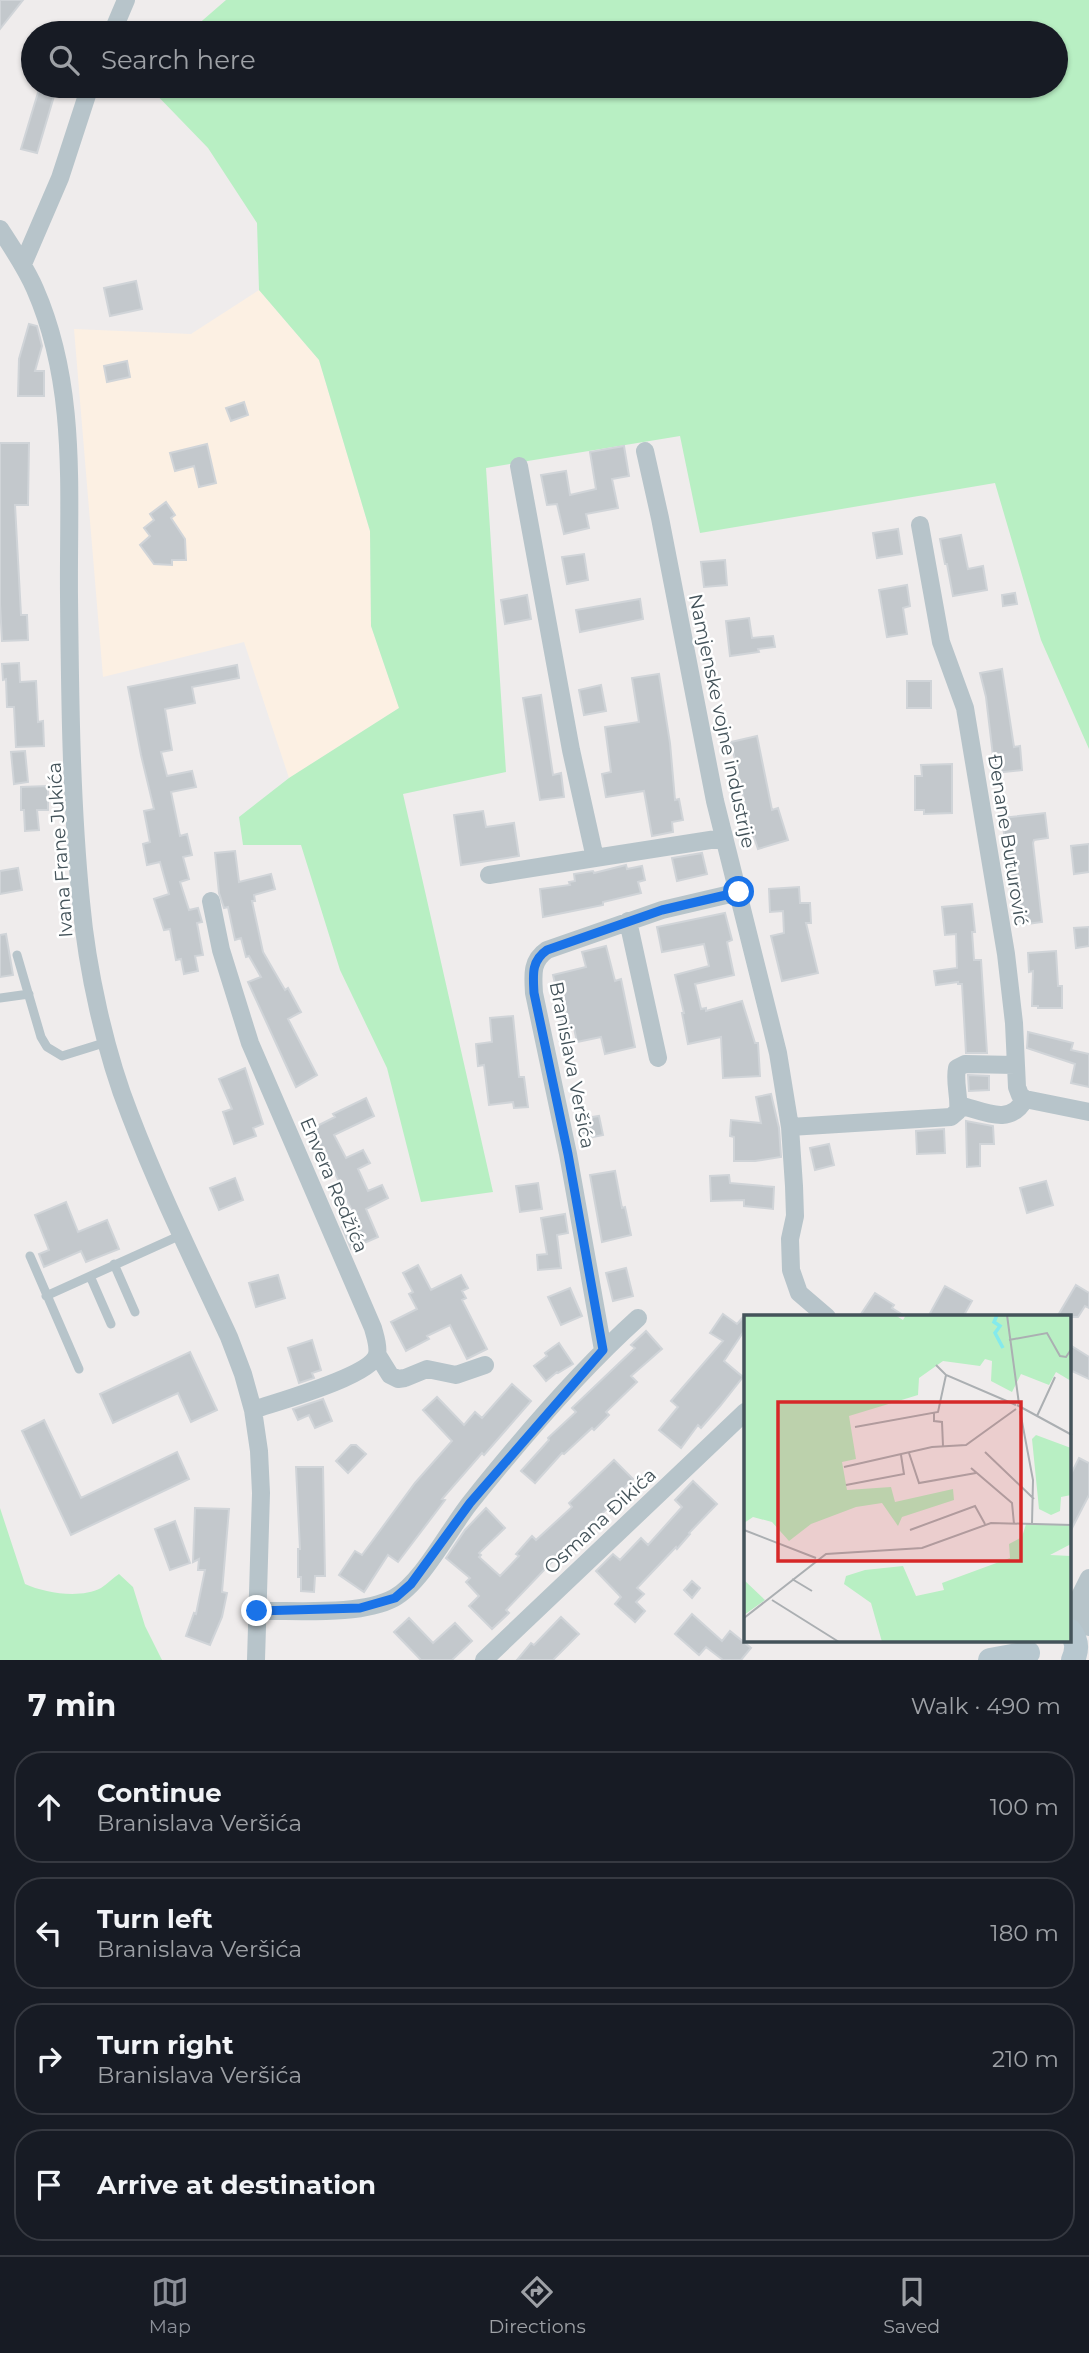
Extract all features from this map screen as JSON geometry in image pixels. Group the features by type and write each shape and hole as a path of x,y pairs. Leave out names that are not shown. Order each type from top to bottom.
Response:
{"street":[{"path":"117,21 126,0"},
{"path":"23,264 60,178 86,98"},
{"name":"Ivana Frane Jukića","path":"0,229 23,264 35,289 62,374 69,435 69,597 74,774 80,891 93,979 107,1042 129,1114 229,1337 253,1410 261,1493 256,1660"},
{"name":"Namjenske vojne industrije","path":"645,451 723,838 739,892 778,1053 790,1127 795,1216 790,1239 790,1270 799,1293 825,1315"},
{"path":"519,466 571,750 595,858"},
{"name":"Đenane Buturović","path":"920,525 941,642 965,708 1006,954 1014,1023 1017,1087 1025,1099"},
{"path":"489,875 723,838"},
{"name":"Branislava Veršića","path":"603,1350 568,1154 534,993 533,973 538,956 547,950 662,910 739,892"},
{"name":"Envera Redžića","path":"211,901 220,950 250,1043 373,1328 377,1354"},
{"path":"628,921 658,1058"},
{"path":"790,1127 951,1117 958,1111 959,1105 955,1076 957,1068 965,1064 1015,1065"},
{"path":"959,1105 1003,1116 1014,1114 1025,1099 1089,1112"},
{"path":"257,1611 360,1608 395,1598 411,1584 470,1503 603,1350 638,1318"},
{"path":"253,1410 343,1379 371,1363 377,1354 390,1375 398,1379 427,1368 456,1375 485,1365"},
{"name":"Osmana Đikića","path":"484,1660 744,1413"},
{"path":"1072,1612 1089,1578"},
{"path":"1079,1640 1082,1613 1080,1597"},
{"path":"997,1660 1029,1651"}],"lane":[{"path":"17,955 41,1037 47,1047 62,1056 107,1042"},
{"path":"0,998 29,994"},
{"path":"46,1296 181,1235"},
{"path":"30,1256 79,1369"},
{"path":"114,1264 135,1312"},
{"path":"90,1276 110,1324"}],"shaded area":[{"path":"259,290 319,360 370,531 371,626 399,708 289,778 244,642 103,677 74,329 191,334"}],"green space":[{"path":"226,0 1089,0 1089,749 1041,640 995,483 700,533 680,436 486,468 506,772 403,794 493,1192 421,1202 387,1068 340,970 301,845 243,845 239,817 289,778 399,708 371,626 370,531 319,360 259,290 257,223 208,148 160,98 1068,98 1068,21 202,21"},
{"path":"0,1508 25,1584 52,1592 83,1593 101,1588 119,1574 133,1587 145,1626 162,1660 0,1660"}],"building":[{"path":"0,0 23,0 0,29"},
{"path":"36,98 53,98 37,153 21,149"},
{"path":"136,281 142,309 110,316 104,288"},
{"path":"29,324 37,326 42,346 35,371 44,371 44,396 18,396 19,359"},
{"path":"127,361 130,377 107,382 104,366"},
{"path":"244,402 248,415 231,421 226,408"},
{"path":"0,443 29,443 28,505 15,505 21,615 27,615 28,640 2,641"},
{"path":"207,444 216,483 199,487 194,466 175,471 170,453"},
{"path":"624,446 629,476 612,479 618,508 586,514 589,528 564,534 557,504 547,505 541,475 566,471 570,495 596,489 590,452"},
{"path":"166,502 175,515 171,518 185,539 186,560 172,560 172,565 154,564 140,545 150,536 144,528 154,520 150,514"},
{"path":"898,529 902,554 877,558 873,533"},
{"path":"961,535 968,569 983,566 987,590 953,596 940,539"},
{"path":"584,554 588,580 567,584 562,557"},
{"path":"725,560 727,585 704,587 701,562"},
{"path":"907,585 910,606 903,608 907,634 887,637 879,590"},
{"path":"1015,593 1017,604 1003,606 1002,595"},
{"path":"527,595 531,619 505,624 501,600"},
{"path":"640,599 643,619 580,632 576,610"},
{"path":"749,618 752,638 773,636 775,647 730,656 726,621"},
{"path":"19,663 20,682 36,681 38,722 43,721 44,746 16,747 14,707 7,707 6,679 3,680 2,664"},
{"path":"237,665 239,678 192,687 195,703 165,709 172,750 161,752 167,776 192,771 196,787 171,792 180,836 187,834 192,855 183,857 189,879 180,882 189,910 198,908 202,922 197,923 203,955 195,956 198,971 184,974 181,959 176,960 170,929 164,930 154,899 169,894 160,862 147,865 143,844 150,842 144,811 154,809 128,687"},
{"path":"1002,669 1014,747 1020,746 1022,770 995,773 986,697 980,673"},
{"path":"659,674 670,743 675,800 679,799 683,820 672,822 673,832 652,836 644,791 606,797 602,774 611,772 605,727 639,722 632,678"},
{"path":"907,681 931,681 931,708 907,708"},
{"path":"601,685 606,711 584,715 579,690"},
{"path":"541,695 553,775 561,773 564,797 540,800 523,698"},
{"path":"757,736 772,810 778,808 788,840 758,849 749,823 731,742"},
{"path":"25,751 28,782 14,784 11,752"},
{"path":"952,764 952,813 924,814 924,810 915,810 915,776 922,776 921,765"},
{"path":"48,786 48,810 37,810 39,830 25,831 21,787"},
{"path":"483,811 486,827 514,823 519,856 461,865 454,815"},
{"path":"1045,813 1048,838 1034,840 1033,843 1042,922 1020,925 1016,889 1011,889 1002,818"},
{"path":"1089,844 1089,872 1074,874 1071,846"},
{"path":"235,851 239,882 271,874 275,889 254,895 255,901 252,901 263,952 301,1012 288,1019 317,1075 296,1087 248,982 261,977 249,956 246,957 241,938 235,940 228,907 224,908 219,893 215,853"},
{"path":"702,853 707,874 677,881 672,858"},
{"path":"626,865 627,869 642,866 645,880 638,882 641,893 603,902 603,905 543,917 540,889 570,885 569,882 575,881 574,874 594,873"},
{"path":"18,868 22,890 0,894 0,871"},
{"path":"799,887 800,903 810,903 811,923 806,923 818,973 782,981 771,936 784,933 783,911 770,912 769,889"},
{"path":"972,904 974,960 981,960 987,1053 966,1053 962,984 958,982 936,985 934,971 957,968 956,934 945,935 942,907"},
{"path":"725,913 732,940 727,942 734,975 695,984 701,1009 706,1008 706,1011 742,1001 755,1043 758,1043 760,1076 723,1078 721,1037 688,1044 675,975 709,966 704,944 662,952 657,927"},
{"path":"1089,927 1089,946 1076,948 1074,928"},
{"path":"6,934 13,975 0,977 0,935"},
{"path":"606,946 615,981 621,979 635,1047 605,1054 601,1037 577,1042 574,1028 563,1031 559,1014 562,1013 553,975 586,967 582,952"},
{"path":"1056,951 1058,986 1062,986 1062,1008 1032,1006 1033,971 1029,972 1028,953"},
{"path":"513,1016 519,1077 524,1077 528,1107 514,1108 513,1102 489,1105 484,1065 478,1066 476,1044 492,1042 490,1018"},
{"path":"1028,1032 1073,1043 1071,1050 1089,1054 1089,1087 1071,1083 1075,1064 1027,1048"},
{"path":"245,1068 263,1124 253,1128 256,1136 234,1144 223,1112 232,1109 219,1079"},
{"path":"968,1075 989,1076 989,1090 969,1091"},
{"path":"771,1094 779,1128 781,1157 734,1161 734,1137 730,1136 731,1120 761,1123 756,1097"},
{"path":"366,1098 374,1116 334,1135 346,1158 363,1150 370,1163 358,1169 368,1191 382,1185 388,1198 366,1209 378,1237 351,1249 342,1227 356,1220 327,1155 323,1157 309,1130 335,1117 333,1114"},
{"path":"599,1116 603,1135 583,1139 579,1119"},
{"path":"966,1121 993,1126 994,1144 980,1144 980,1166 967,1167"},
{"path":"944,1129 945,1153 917,1154 916,1131"},
{"path":"829,1144 834,1165 815,1170 810,1148"},
{"path":"615,1171 622,1208 625,1207 631,1235 602,1242 590,1175"},
{"path":"729,1175 730,1183 774,1187 773,1209 744,1206 744,1200 711,1201 710,1176"},
{"path":"235,1178 243,1200 219,1210 210,1188"},
{"path":"1046,1181 1053,1205 1027,1213 1020,1188"},
{"path":"538,1183 542,1209 520,1212 516,1186"},
{"path":"66,1202 78,1232 107,1220 119,1249 86,1262 81,1251 44,1267 39,1254 49,1250 35,1215"},
{"path":"565,1214 568,1233 557,1235 561,1268 538,1270 537,1255 547,1254 541,1218"},
{"path":"418,1265 431,1290 461,1275 468,1288 462,1291 466,1298 462,1300 487,1349 467,1359 450,1325 427,1336 429,1339 406,1351 391,1322 417,1309 409,1294 413,1292 403,1273"},
{"path":"626,1268 633,1296 613,1301 606,1273"},
{"path":"278,1275 285,1298 256,1307 249,1283"},
{"path":"1076,1285 1089,1293 1089,1308 1085,1306 1078,1317 1058,1315"},
{"path":"945,1286 972,1301 964,1315 929,1315"},
{"path":"570,1288 582,1316 561,1325 548,1297"},
{"path":"875,1293 894,1305 892,1308 903,1315 860,1315"},
{"path":"723,1314 737,1324 744,1316 744,1331 724,1361 743,1377 701,1428 698,1425 681,1448 659,1430 678,1407 671,1401 723,1341 710,1333"},
{"path":"646,1331 662,1349 631,1376 637,1382 606,1412 609,1415 594,1430 592,1428 562,1453 535,1483 521,1471 548,1438 576,1412 572,1408 635,1348 631,1345"},
{"path":"312,1340 321,1370 312,1373 314,1378 299,1383 288,1348"},
{"path":"559,1343 573,1364 546,1381 534,1366 547,1356 545,1353"},
{"path":"1072,1346 1089,1357 1089,1379 1072,1371"},
{"path":"190,1352 217,1410 191,1422 178,1393 113,1423 100,1394"},
{"path":"512,1384 531,1401 442,1499 445,1500 398,1562 388,1555 364,1592 339,1575 355,1551 362,1555 415,1483 452,1441 423,1410 437,1397 464,1425 475,1412 482,1418"},
{"path":"323,1399 332,1421 315,1428 309,1415 298,1420 293,1409"},
{"path":"44,1420 81,1498 177,1452 189,1479 71,1535 22,1431"},
{"path":"351,1445 356,1445 366,1454 348,1473 336,1461"},
{"path":"1079,1458 1089,1463 1089,1495 1072,1528 1072,1472"},
{"path":"614,1460 633,1479 585,1529 588,1532 569,1550 566,1547 506,1610 509,1613 492,1629 469,1606 479,1596 466,1582 470,1578 446,1558 465,1530 486,1508 505,1528 479,1553 479,1557 500,1576 519,1556 516,1554 532,1536 536,1540 572,1507 569,1503"},
{"path":"296,1467 323,1467 325,1576 315,1576 314,1592 301,1591 301,1577 298,1577 300,1549"},
{"path":"693,1481 717,1504 637,1588 644,1594 636,1602 645,1611 635,1622 615,1604 621,1597 596,1571 613,1554 620,1560 641,1538 648,1545 682,1507 675,1500"},
{"path":"195,1508 229,1509 222,1592 227,1593 222,1617 210,1645 186,1636 194,1613 196,1614 205,1570 198,1570 199,1559 193,1562"},
{"path":"175,1521 190,1563 170,1570 155,1529"},
{"path":"692,1581 700,1588 692,1598 684,1590"},
{"path":"692,1614 722,1641 730,1631 751,1648 741,1660 723,1660 706,1647 699,1655 675,1634"},
{"path":"561,1617 579,1634 553,1660 517,1660 531,1643 534,1645"},
{"path":"409,1618 433,1643 455,1623 472,1641 452,1660 421,1660 394,1632"}],"route":[{"path":"257,1611 360,1608 395,1598 411,1584 470,1503 603,1350 568,1154 534,993 535,964 538,956 547,950 628,921 739,892"}]}
